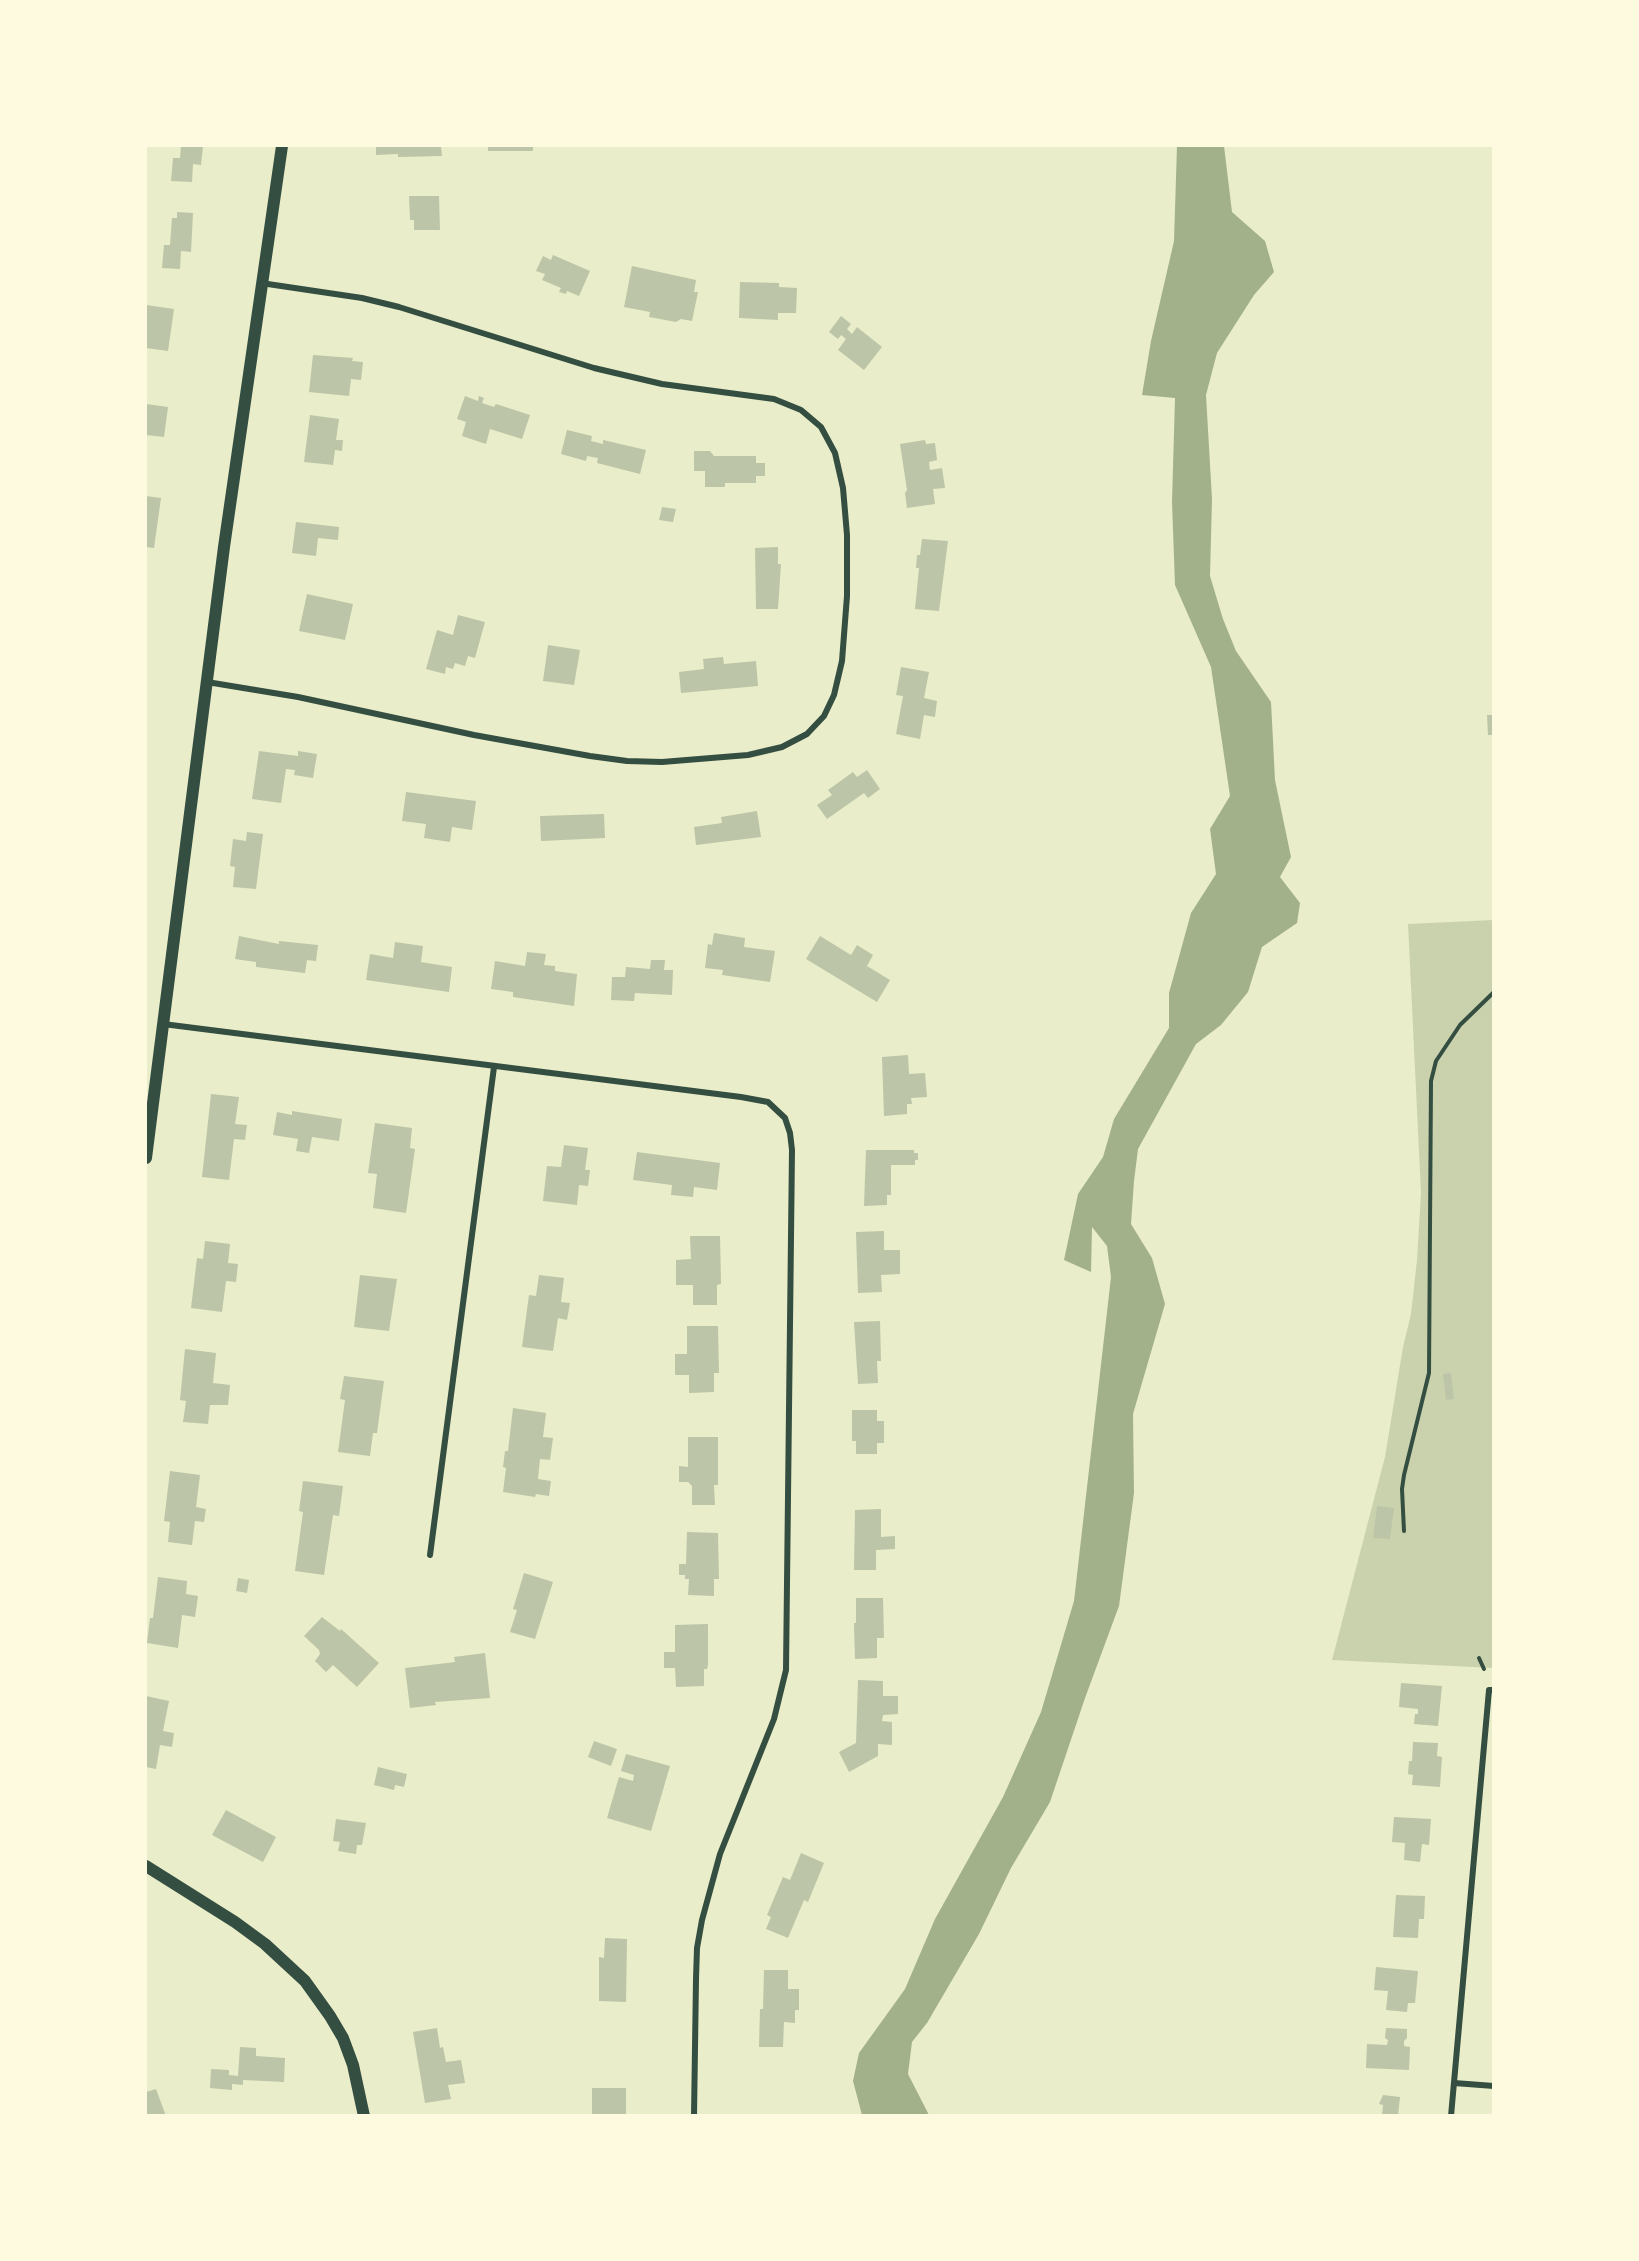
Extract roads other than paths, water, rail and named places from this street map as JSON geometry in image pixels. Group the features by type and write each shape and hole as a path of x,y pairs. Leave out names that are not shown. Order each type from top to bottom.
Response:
{"main road":[{"path":"146,1158 206,682 282,146"},
{"path":"146,1866 258,1938 305,1981 343,2038 353,2065 364,2115"}],"street":[{"path":"206,682 298,696 474,735 590,756 627,761 662,762 748,755 782,747 807,734 825,716 834,695 842,661 847,596 847,535 843,488 835,453 821,427 801,410 774,399 662,384 594,368 399,307 362,298 261,282"},
{"path":"163,1024 768,1102 785,1118 790,1133 789,1530 786,1670 774,1719 720,1854 709,1889 697,1948 693,2115"},
{"path":"430,1556 494,1067"},
{"path":"1451,2115 1491,1690"},
{"path":"1454,2083 1494,2086"}]}
